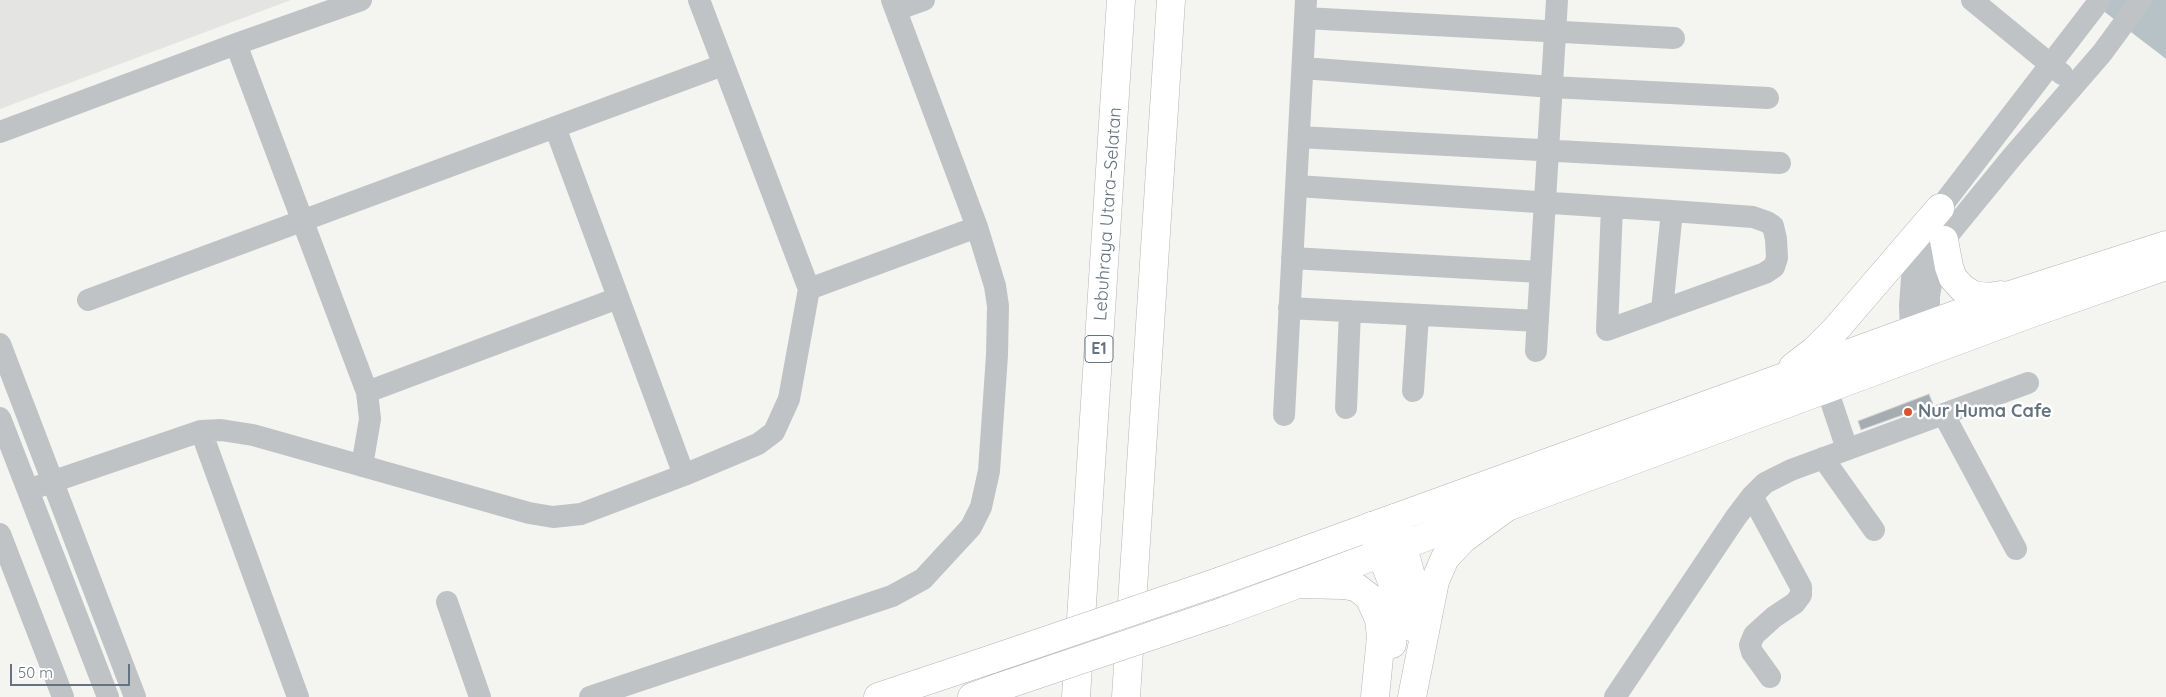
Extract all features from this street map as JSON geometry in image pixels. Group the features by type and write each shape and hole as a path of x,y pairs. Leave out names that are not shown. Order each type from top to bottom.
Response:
{"main road":[{"name":"Lebuhraya Utara–Selatan","path":"1076,697 1121,0"},
{"path":"1126,697 1171,0"},
{"path":"1771,382 1815,350 1836,329 1940,208"},
{"path":"1944,240 1949,268 1953,278 1962,288 1973,294 1988,297 2013,294"},
{"path":"1924,340 2013,294 2166,245"},
{"path":"972,697 1225,611 1507,507 1823,377 1924,340 2166,266"},
{"path":"878,697 1220,581 1771,382 1823,377"},
{"path":"1412,697 1435,582 1445,558 1463,539 1507,507"},
{"path":"1383,522 1415,601 1411,672 1407,697"},
{"path":"1384,697 1395,628 1395,604 1392,582 1393,549"},
{"path":"1298,584 1343,585 1356,588 1369,597 1379,619 1381,637 1375,697"}],"street":[{"path":"0,132 236,44 361,0"},
{"path":"28,490 201,431 221,430 253,436 529,513 553,516 581,514 684,475 758,444 774,432 789,398 809,289 699,0"},
{"path":"590,697 892,596 923,579 972,527 981,507 989,471 998,306 977,227 894,5 924,0"},
{"path":"1536,352 1557,0"},
{"path":"1972,0 2076,84"},
{"path":"1924,340 1910,306 1914,271 1918,256 1940,208 2052,65 2100,0"},
{"path":"1924,340 1934,267 1944,240 2012,157 2102,53 2141,0"},
{"path":"1284,415 1306,9 1555,31 1674,38"},
{"path":"236,44 301,221 367,392 370,419 362,466"},
{"path":"88,300 723,65"},
{"path":"1303,68 1552,87 1768,98"},
{"path":"555,127 684,475"},
{"path":"1299,137 1780,163"},
{"path":"1297,186 1545,203 1612,207 1672,211 1753,217 1773,226 1777,258 1774,267 1765,273 1607,330 1612,207"},
{"path":"1662,310 1672,211"},
{"path":"809,289 977,227"},
{"path":"1292,258 1540,272"},
{"path":"367,392 618,298"},
{"path":"1289,308 1538,320"},
{"path":"1346,408 1350,311"},
{"path":"1413,391 1418,315"},
{"path":"0,344 135,697"},
{"path":"1823,377 1846,449"},
{"path":"1615,697 1752,496 1765,483 1791,470 1846,449 2028,383"},
{"path":"1944,415 2016,548"},
{"path":"0,418 108,697"},
{"path":"201,431 298,697"},
{"path":"1823,458 1874,530"},
{"path":"1752,496 1801,587 1801,595 1795,603 1774,617 1754,635 1750,645 1752,652 1770,677"},
{"path":"0,534 63,697"},
{"path":"447,602 480,697"}],"shaded area":[{"path":"0,0 291,0 0,109"},
{"path":"2089,0 2166,0 2166,59 2161,55"}],"building":[{"path":"1929,394 1933,404 1861,430 1858,421"}],"place":[{"name":"Nur Huma Cafe","path":"1908,412"}]}
